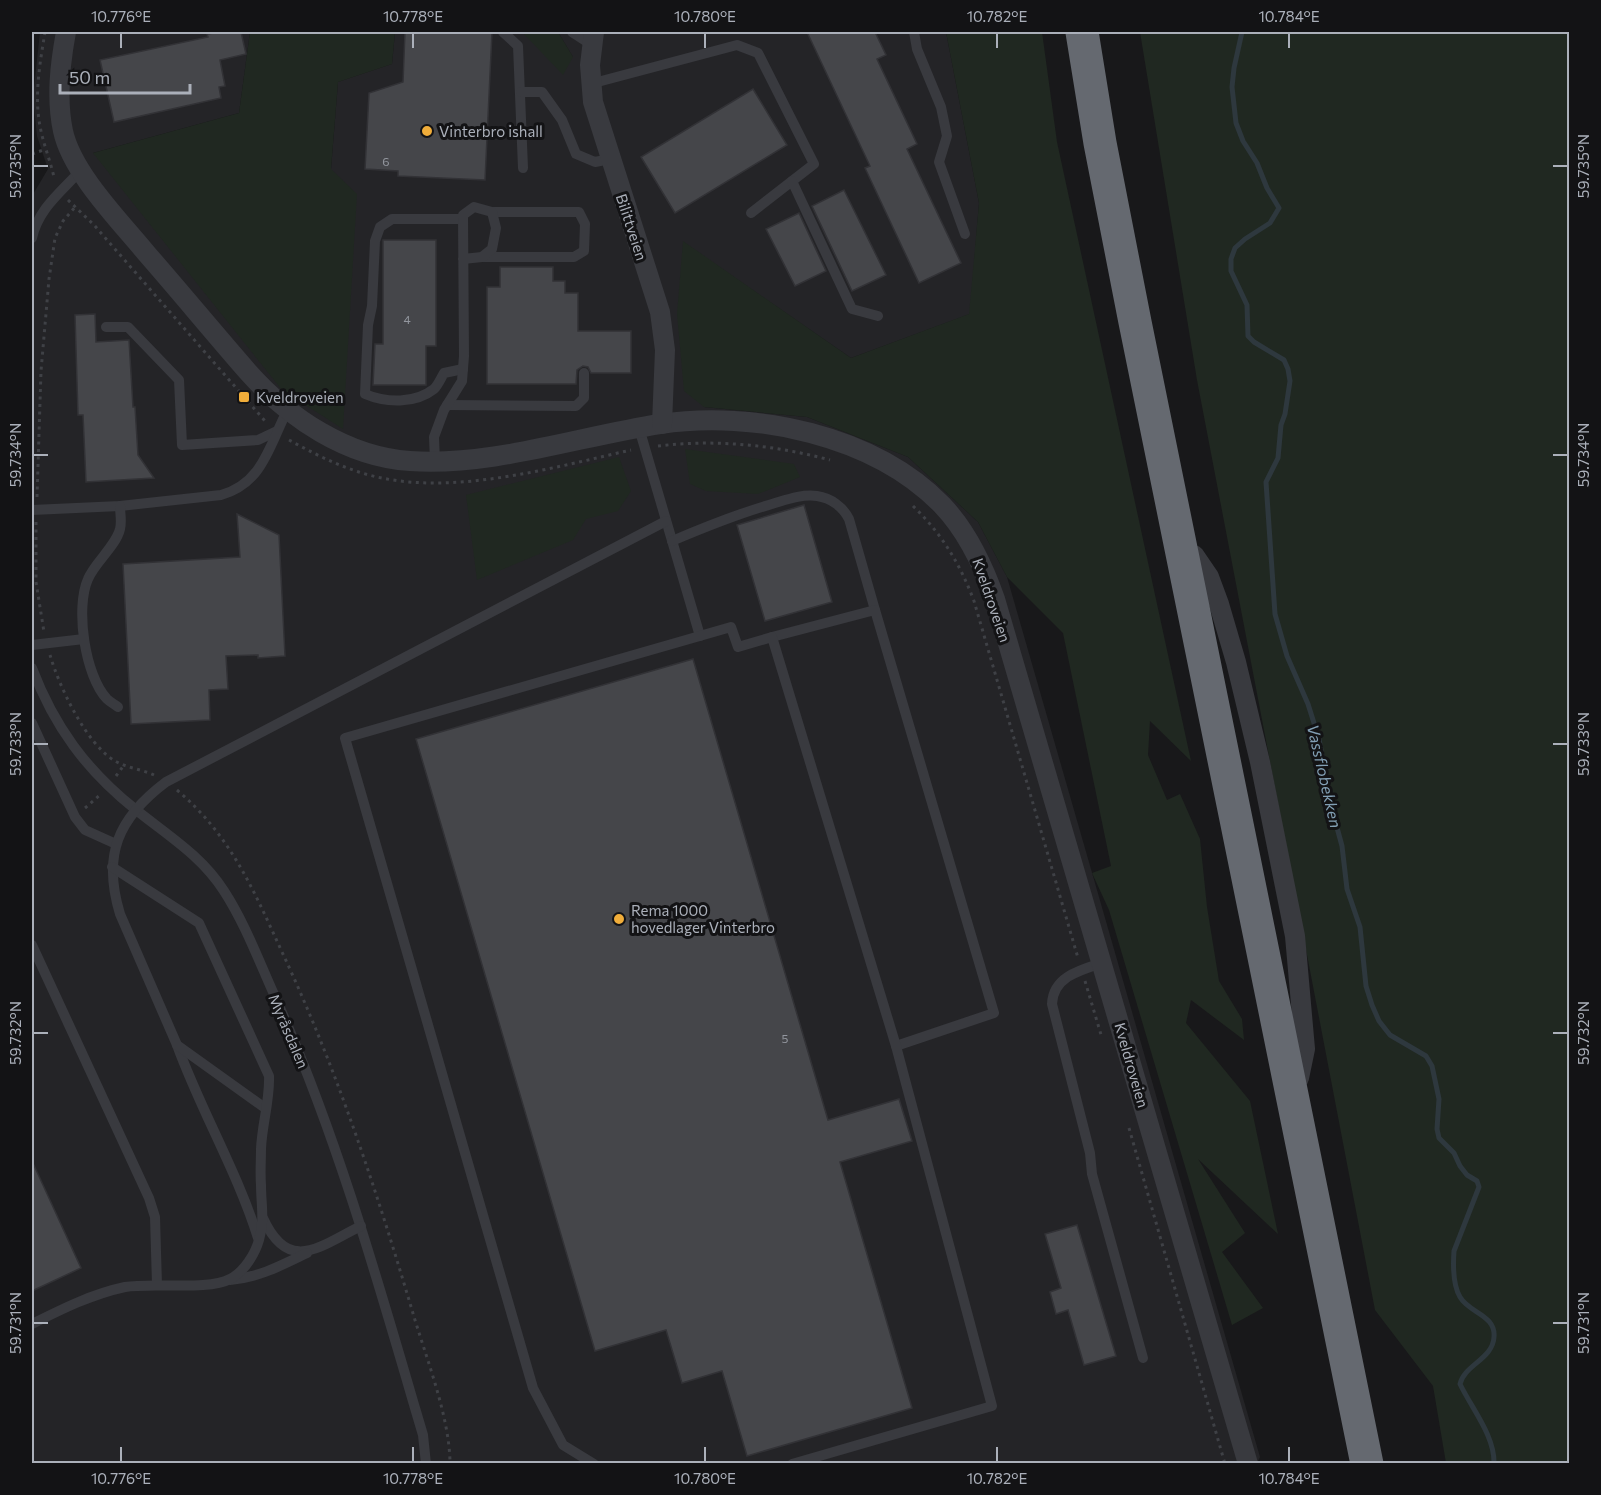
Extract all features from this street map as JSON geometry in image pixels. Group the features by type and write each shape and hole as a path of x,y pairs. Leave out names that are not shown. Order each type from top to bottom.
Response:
{"highway":[{"path":"1082,32 1100,143 1133,311 1366,1464"},
{"path":"1095,32 1112,140 1194,555 1379,1464"}],"street":[{"path":"66,32 59,78 59,103 63,131 80,171"},
{"name":"Bilittveien","path":"593,38 590,84 593,102 660,312 665,350 662,424"},
{"name":"Kveldroveien","path":"80,171 266,392 287,411 306,423 359,449 383,457 435,462 490,456 662,424 740,422 768,425 860,449 887,462 924,488 943,506 972,547 986,573 995,599 1248,1464"}],"lane":[{"path":"503,32 518,46 523,168"},
{"path":"572,32 593,38"},
{"path":"914,32 917,49 941,107 947,136 939,162 965,234"},
{"path":"590,84 736,45 758,53 814,164 751,213"},
{"path":"521,92 542,92 562,120 576,154 595,162 610,159"},
{"path":"32,238 38,218 45,207 80,171"},
{"path":"792,181 852,309 878,316"},
{"path":"435,462 434,437 447,405 462,381 463,215 474,207 492,212 579,212 585,224 584,251 574,258 482,257 463,259"},
{"path":"482,257 492,249 496,228 492,212"},
{"path":"463,219 392,219 380,227 375,241 365,394 380,400 414,399 435,388 444,373 463,369"},
{"path":"106,327 128,327 179,380 182,445 258,440 277,431"},
{"path":"447,405 576,406 584,398 584,373"},
{"path":"34,510 120,506 221,495 235,491 257,474 287,411"},
{"path":"639,428 700,636"},
{"path":"672,541 733,515 800,496 818,496 831,501 844,510 849,519 994,1013 896,1046"},
{"path":"118,707 106,698 99,688 89,662 84,639 82,601 86,582 94,566 121,528 120,506"},
{"path":"259,1240 245,1199 187,1072 120,914 111,880 116,844 124,824 152,792 166,782 666,521"},
{"path":"594,1464 563,1445 533,1388 345,738 731,627 738,647 875,610"},
{"path":"772,637 896,1046 992,1406 792,1464"},
{"path":"32,645 84,639"},
{"name":"Myråsdalen","path":"32,669 50,712 80,755 108,786 206,866 234,906 303,1065 361,1226 423,1435 426,1464"},
{"path":"32,723 75,817 85,830 116,844"},
{"path":"112,867 199,923 269,1076 270,1091 261,1145 263,1218 259,1240 245,1266 230,1280"},
{"path":"32,945 149,1198 155,1217 157,1285"},
{"path":"1102,963 1082,969 1065,978 1055,990 1052,1004 1090,1153 1092,1174 1143,1358"},
{"path":"177,1045 266,1107"},
{"path":"263,1218 270,1233 280,1244 295,1251 307,1253"},
{"path":"32,1324 72,1304 124,1287 196,1285 249,1278 271,1270 361,1226"}],"path":[{"path":"45,32 38,87 38,108 40,128 60,192 94,225 251,406 277,431 327,460 386,479 432,484 453,484 501,477 644,447 714,442 766,447 839,463"},
{"path":"32,154 46,149"},
{"path":"76,206 63,221 56,238 49,279 41,371 34,510 36,582 46,644 66,696 96,743 116,761 141,769 166,782 200,813 239,863 310,1013 391,1239 446,1426 450,1464"},
{"path":"912,505 945,542 957,561 974,601 1106,1049"},
{"path":"1129,1127 1224,1464"}],"shaded area":[{"path":"40,32 250,32 239,113 93,153 331,169 338,82 392,64 395,32 522,32 528,37 573,57 558,32 946,32 979,203 970,314 851,358 683,242 704,407 807,417 908,457 978,522 1007,577 1260,1457 1257,1463 32,1464 32,196 48,169 37,136 33,97"},
{"path":"250,32 395,32 392,64 338,82 331,169 357,194 343,429 282,390 93,153 239,113"},
{"path":"522,32 558,32 573,57 563,75"},
{"path":"946,32 1042,32 1057,142 1191,761 1150,721 1148,755 1167,800 1180,794 1200,839 1207,907 1219,981 1242,1019 1244,1040 1191,1000 1186,1023 1250,1101 1278,1234 1198,1159 1245,1233 1222,1252 1263,1308 1232,1325 1109,910 1092,873 1111,866 1063,633 1007,577 978,522 908,457 807,417 704,407 684,391 677,314 683,241 851,358 969,314 979,203"},
{"path":"1140,32 1569,32 1569,1463 1446,1463 1433,1386 1375,1310 1197,380"},
{"path":"685,449 794,464 800,477 758,494 706,491 690,484"},
{"path":"619,457 631,491 618,511 586,519 573,540 477,580 466,495"}],"building":[{"path":"241,32 246,54 220,60 225,86 219,87 221,98 114,122 100,60 208,37 207,34"},
{"name":"Vinterbro ishall","path":"405,32 492,32 485,180 398,176 398,171 365,169 369,93 403,82"},
{"path":"807,32 875,32 886,55 877,59 917,144 907,149 961,263 919,283 865,168 870,166"},
{"path":"753,89 787,145 675,213 641,157"},
{"path":"844,190 886,275 852,291 812,206"},
{"path":"799,213 826,271 795,286 766,229"},
{"path":"383,240 436,240 436,346 426,346 426,385 373,385 375,344 383,344"},
{"path":"500,267 553,267 553,281 565,281 565,293 578,293 578,331 631,331 631,373 591,373 588,367 583,366 577,370 576,384 487,384 487,287 500,287"},
{"path":"95,314 96,342 129,340 138,455 154,478 86,482 83,415 78,415 75,315"},
{"path":"804,505 832,602 765,621 737,525"},
{"path":"237,514 279,535 285,656 258,658 258,655 226,656 228,689 209,690 210,720 131,724 123,564 240,557"},
{"name":"Rema 1000 hovedlager Vinterbro","path":"693,659 828,1120 899,1099 912,1141 840,1162 912,1408 747,1456 722,1371 682,1383 666,1330 595,1351 416,739"},
{"path":"32,1161 81,1268 32,1291"},
{"path":"1077,1225 1116,1356 1084,1365 1068,1310 1056,1314 1050,1292 1061,1288 1045,1234"}],"waterway":[{"name":"Vassflobekken","path":"1242,32 1232,87 1236,123 1243,141 1257,163 1267,188 1279,208 1270,223 1235,248 1231,259 1231,271 1247,305 1248,336 1284,360 1290,381 1281,425 1278,458 1266,482 1275,614 1287,656 1308,704 1319,739 1323,776 1342,846 1347,889 1360,927 1366,986 1372,1005 1379,1021 1390,1035 1426,1056 1432,1066 1439,1099 1437,1129 1439,1138 1454,1153 1467,1175 1477,1181 1479,1187 1454,1251 1454,1269 1456,1287 1460,1297 1491,1324 1494,1337 1489,1351 1467,1372 1460,1384 1487,1433 1494,1464"}],"place":[{"name":"Vinterbro ishall","path":"427,131"},
{"name":"Kveldroveien","path":"244,397"},
{"name":"Rema 1000 hovedlager Vinterbro","path":"619,919"}]}
